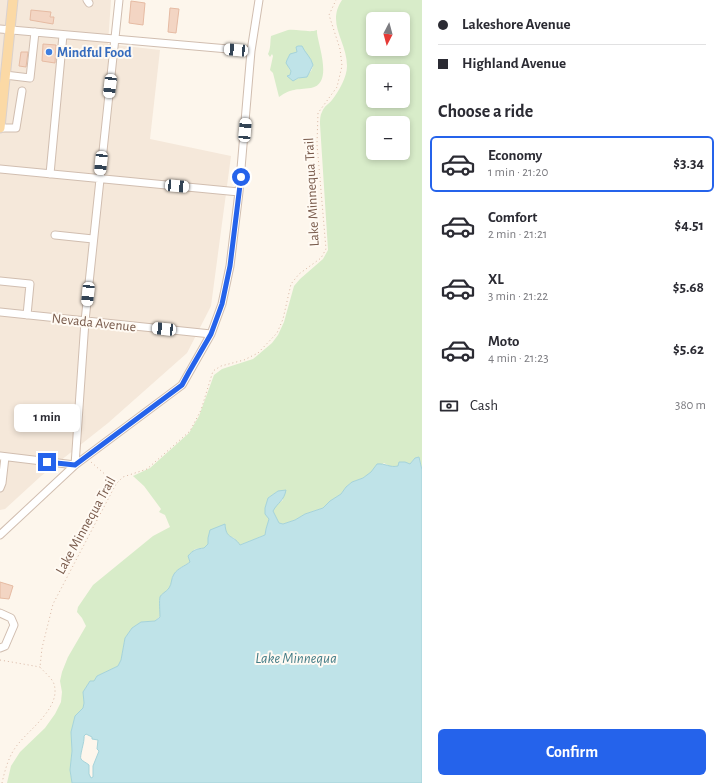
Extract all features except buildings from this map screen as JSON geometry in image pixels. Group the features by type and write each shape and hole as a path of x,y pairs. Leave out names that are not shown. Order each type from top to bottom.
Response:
{"main road":[{"path":"0,128 13,0"}],"street":[{"path":"75,465 85,321 119,0"},
{"path":"0,535 75,465 182,385 211,334 222,304 228,274 239,192 251,51 259,0"},
{"path":"0,29 251,51"},
{"path":"5,75 30,78 35,32"},
{"path":"50,174 64,35"},
{"path":"0,128 16,128 22,91"},
{"path":"0,169 239,192"},
{"path":"55,235 93,239"},
{"path":"0,281 30,284 26,315"},
{"name":"Nevada Avenue","path":"0,312 211,334"},
{"path":"0,488 2,483 2,456 75,465"},
{"path":"0,614 11,618 14,625 5,646 0,648"}],"path":[{"name":"Lake Minnequa Trail","path":"40,667 42,648 53,604 116,484 123,477 147,469 190,431 201,410 213,371 221,366 244,360 258,353 277,333 284,319 291,284 299,274 321,258 326,249 317,144 318,113 337,87 342,66 340,49 328,15 336,0"},
{"path":"85,457 116,484"},
{"path":"0,660 40,667 54,683 55,694 49,712 17,744 6,767 2,783"}],"shaded area":[{"path":"0,0 111,0 108,44 160,50 150,139 231,156 211,306 187,353 108,423 41,476 5,509 0,510"}],"green space":[{"path":"342,0 422,0 422,470 419,457 415,458 410,464 391,467 384,463 363,478 352,482 341,494 330,501 323,508 283,524 279,523 273,511 276,505 283,500 278,491 268,498 265,508 269,519 265,535 240,545 234,538 227,535 225,531 208,537 208,544 204,548 195,549 188,556 190,562 180,568 173,575 171,586 159,600 161,606 160,616 155,621 141,622 132,628 125,638 121,660 118,666 97,676 94,682 90,681 83,692 83,708 75,716 71,732 72,751 70,770 72,783 7,783 11,766 20,752 45,728 61,702 62,692 60,681 62,672 68,657 86,626 77,612 78,607 93,585 153,536 170,527 165,515 159,512 161,509 144,486 133,476 150,468 189,433 199,416 214,375 222,369 253,359 272,343 278,335 284,322 294,286 323,259 328,250 320,121 323,110 332,100 342,84 347,70 346,57 338,33 336,17"},
{"path":"288,30 317,30 323,65 322,80 318,85 311,88 291,91 279,97 273,73 270,70 273,56 272,54 270,57 268,54 271,36","holes":["296,47 308,55 313,67 307,75 295,80 287,76 290,75 291,71 287,60 297,52"]}],"water":[{"path":"302,46 313,65 307,77 298,78 293,81 287,76 290,75 291,71 286,63 290,54 297,52 296,47"},
{"name":"Lake Minnequa","path":"419,457 422,470 422,783 72,783 70,770 72,751 71,732 75,716 83,708 83,692 90,681 94,681 97,676 118,666 121,660 125,638 132,628 141,622 155,621 160,617 160,597 171,585 173,576 176,572 190,562 188,556 195,550 204,548 208,544 210,530 225,524 228,535 235,539 240,545 265,535 269,519 265,514 265,508 268,498 278,491 286,490 282,499 273,511 279,523 283,524 323,508 330,501 341,494 352,482 363,478 371,472 377,464 398,466 399,462 410,464 415,458","holes":["86,734 92,737 92,739 98,740 97,749 99,751 93,766 93,777 91,778 89,774 89,765 81,758 84,736"]}],"place":[{"name":"Mindful Food","path":"49,52"}],"route":[{"path":"47,462 75,465 182,385 211,334 222,304 230,266 241,177"}]}
